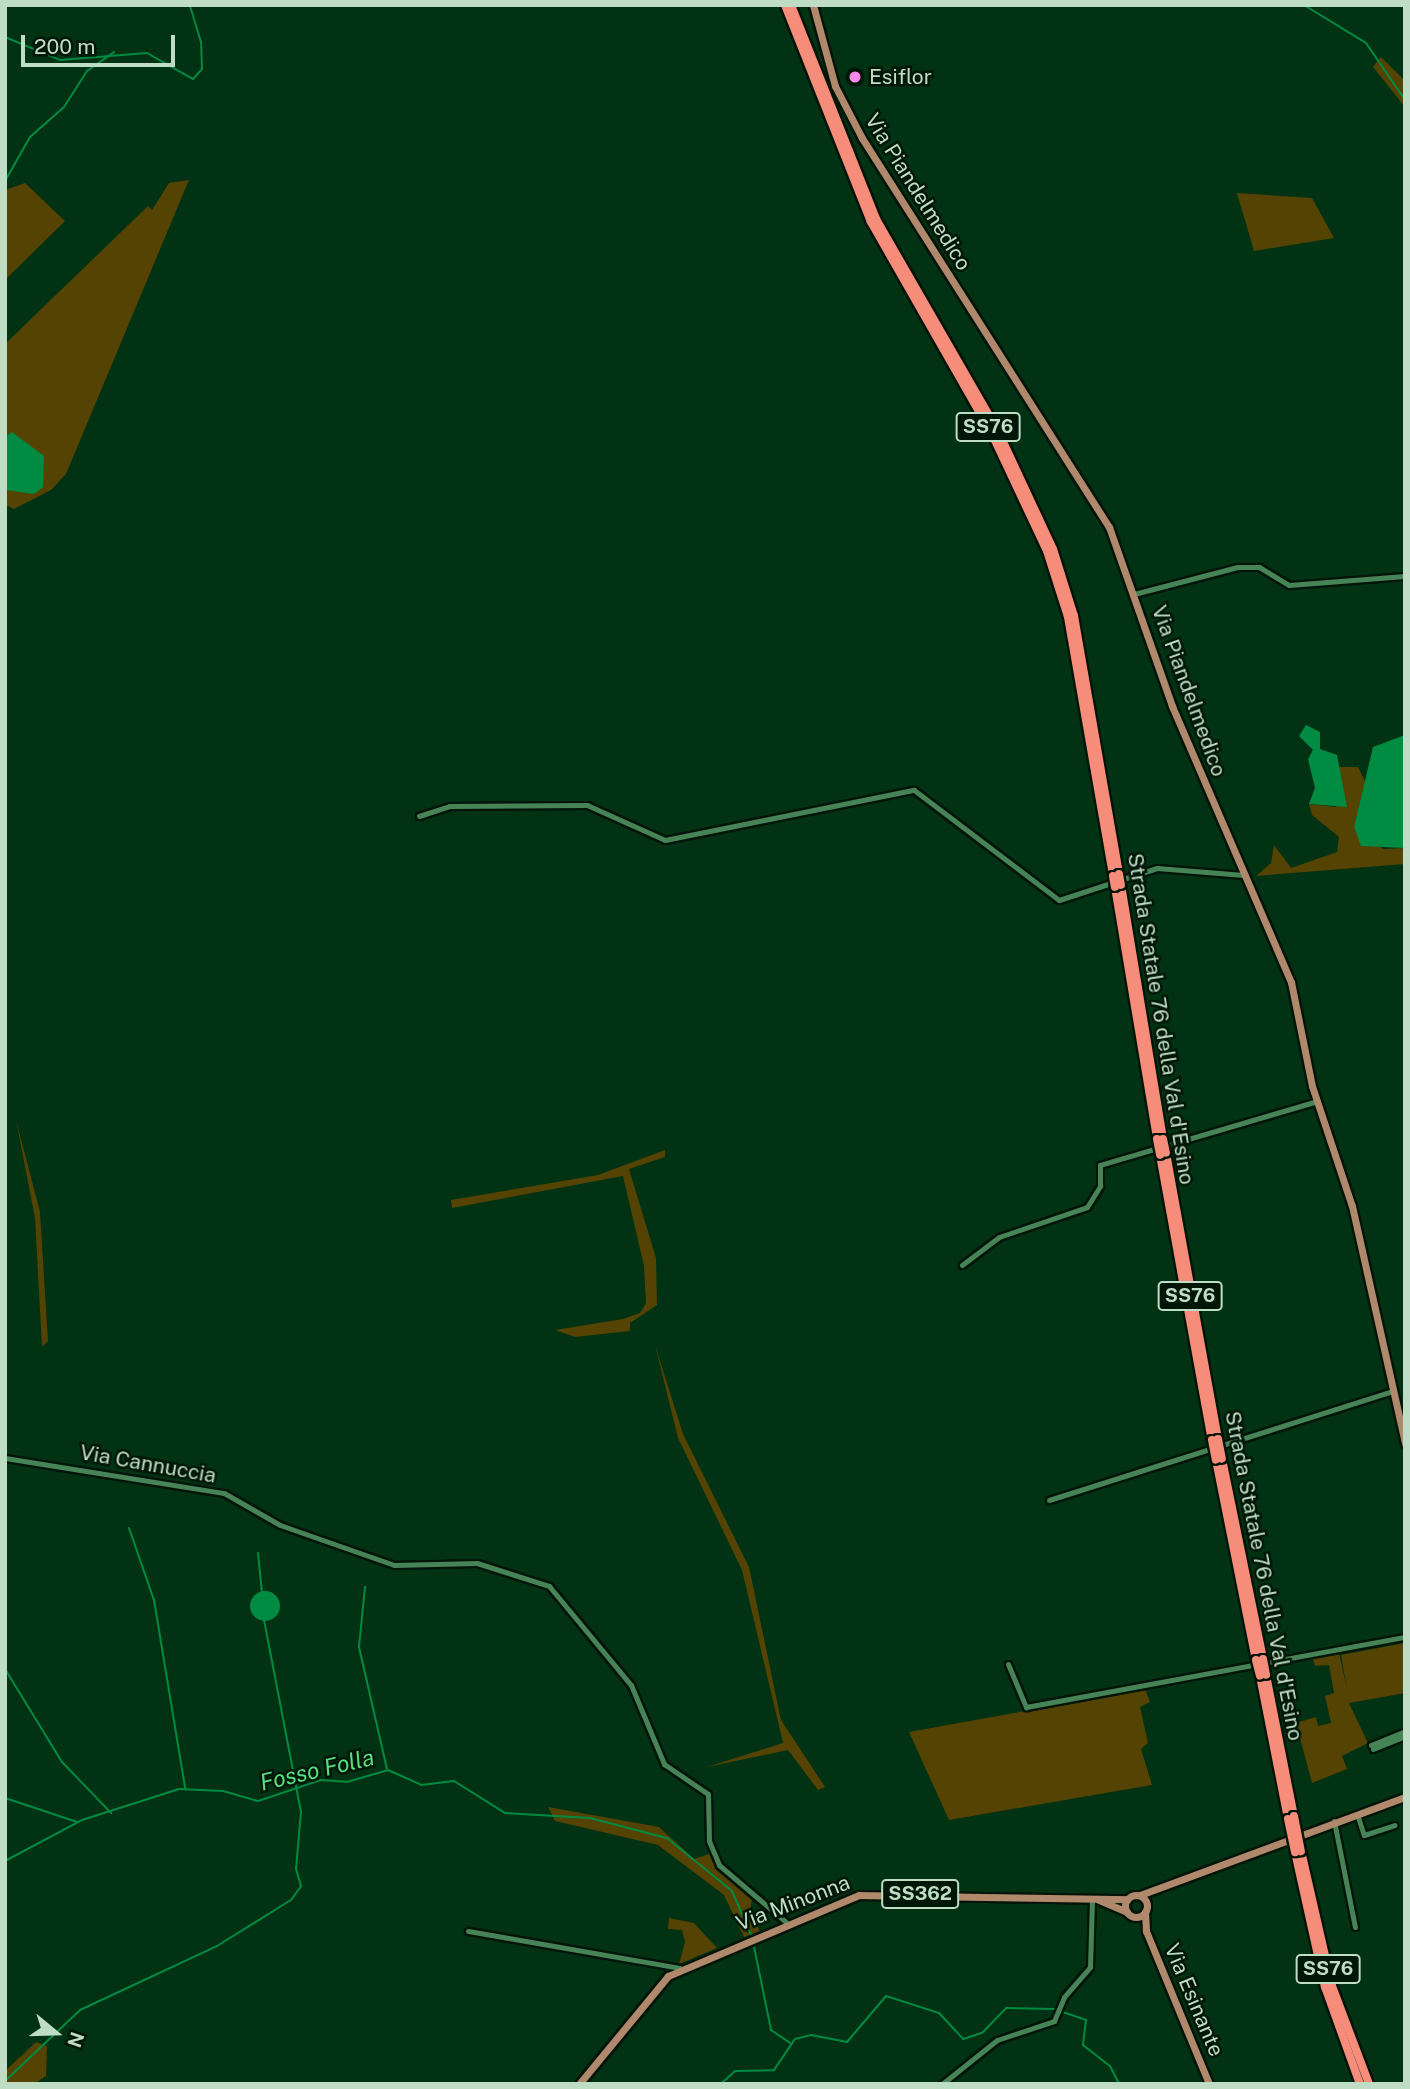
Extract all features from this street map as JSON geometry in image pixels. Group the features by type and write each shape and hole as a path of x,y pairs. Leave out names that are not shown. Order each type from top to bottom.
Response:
{"highway":[{"name":"Strada Statale 76 della Val d'Esino","path":"785,5 871,222 992,434 1047,551 1068,617 1219,1460 1325,1986 1360,2084"},
{"name":"Strada Statale 76 della Val d'Esino","path":"791,5 876,219 998,431 1053,549 1074,616 1116,875"},
{"name":"Strada Statale 76 della Val d'Esino","path":"1298,1851 1344,2021 1370,2084"}],"main road":[{"name":"Via Piandelmedico","path":"813,5 835,86 862,138 1095,499 1135,594 1172,706 1291,982 1317,1101 1352,1206 1405,1443"},
{"path":"1146,1908 1140,1895 1334,1821 1405,1797"},
{"path":"1127,1899 1129,1914 1146,1908 1154,1890"},
{"name":"Via Minonna","path":"579,2084 650,1994 680,1968 786,1923 878,1893 1127,1899"},
{"name":"SS362","path":"1127,1899 1140,1895"},
{"name":"Via Minonna","path":"1092,1898 1129,1914"},
{"name":"Via Esinante","path":"1146,1908 1146,1930 1209,2084"},
{"name":"Via Esinante","path":"1129,1914 1146,1930"}],"street":[{"path":"1135,594 1238,567 1259,567 1289,585 1405,576"},
{"path":"419,816 450,806 587,805 665,840 915,790 1059,900 1157,868 1244,876"},
{"path":"962,1265 999,1237 1087,1207 1100,1186 1100,1165 1317,1101"},
{"path":"1049,1500 1393,1391"},
{"name":"Via Cannuccia","path":"5,1458 224,1493 280,1525 377,1560 477,1563 549,1586 631,1685 664,1764 708,1794 709,1841 719,1865 786,1923"},
{"path":"1008,1664 1026,1707 1405,1637"},
{"path":"1372,1747 1405,1734"},
{"path":"1357,1814 1364,1835 1394,1825"},
{"path":"1334,1821 1355,1927"},
{"path":"942,2084 982,2048 1048,2026 1090,1967 1092,1898"},
{"path":"1092,1912 1107,1903"},
{"path":"468,1931 680,1968"}],"shaded area":[{"path":"1381,57 1405,81 1405,107 1373,67"},
{"path":"189,180 66,474 51,490 14,509 5,505 5,344 148,206 152,210 169,183"},
{"path":"25,183 65,221 5,280 5,190"},
{"path":"1237,193 1312,198 1334,238 1254,251"},
{"path":"12,432 44,456 43,487 34,494 5,490 5,437"},
{"path":"1306,725 1320,732 1320,749 1337,755 1347,807 1309,804 1315,788 1308,759 1313,750 1299,736"},
{"path":"1405,735 1405,848 1361,846 1354,827 1373,747"},
{"path":"1339,767 1358,767 1365,781 1354,827 1383,849 1405,848 1405,864 1256,876 1271,863 1274,845 1291,868 1337,852 1339,837 1312,815 1309,804 1336,807 1343,791"},
{"path":"16,1120 40,1212 48,1341 42,1347 35,1218"},
{"path":"665,1150 665,1157 629,1169 656,1258 657,1305 630,1323 630,1331 575,1337 555,1330 623,1319 640,1313 646,1303 644,1266 623,1176 452,1208 451,1200 598,1175"},
{"path":"655,1345 683,1434 749,1567 781,1720 825,1787 818,1790 788,1750 707,1767 783,1743 742,1570 678,1438"},
{"path":"265,1591 271,1592 279,1600 279,1612 271,1620 265,1621 259,1620 251,1612 250,1606 251,1600 259,1592"},
{"path":"1405,1643 1405,1693 1349,1703 1368,1743 1342,1756 1347,1769 1312,1783 1296,1723 1316,1717 1318,1726 1331,1723 1325,1696 1334,1693 1329,1665 1315,1666 1313,1659 1339,1653 1347,1689 1341,1655"},
{"path":"1145,1689 1150,1702 1140,1707 1148,1743 1141,1749 1152,1785 949,1820 909,1732"},
{"path":"548,1807 659,1827 694,1859 709,1854 752,1899 750,1912 760,1931 744,1937 724,1895 658,1845 555,1821"},
{"path":"669,1918 694,1923 717,1948 679,1964 685,1942 682,1930 668,1929"},
{"path":"36,2042 47,2046 46,2076 34,2084 5,2084 5,2071"}],"waterway":[{"path":"5,37 60,60 147,53 193,79 202,69 201,42 190,5"},
{"path":"356,5 411,5"},
{"path":"1304,5 1366,43 1405,100"},
{"path":"5,181 30,137 64,107 87,71 114,52"},
{"path":"129,1528 154,1600 185,1788"},
{"path":"258,1553 262,1593"},
{"path":"365,1587 359,1647 387,1769"},
{"path":"5,2081 80,2010 217,1946 291,1900 301,1886 296,1869 301,1812 264,1619"},
{"path":"5,1669 62,1762 111,1813"},
{"name":"Fosso Folla","path":"5,1861 82,1820 179,1789 223,1791 258,1801 321,1780 347,1782 388,1770 421,1785 454,1781 505,1813 590,1818 667,1838 732,1891 752,1937"},
{"path":"5,1798 77,1822"},
{"name":"Fosso Folla","path":"753,1942 771,2030 790,2043"},
{"name":"Fosso Folla","path":"721,2084 735,2071 774,2070 795,2039 811,2035 847,2042 886,1996 939,2013 963,2039 982,2033 1006,2008 1055,2009"},
{"name":"Fosso Folla","path":"1060,2011 1086,2020 1083,2045 1110,2066 1119,2084"}],"place":[{"name":"Esiflor","path":"855,77"}]}
